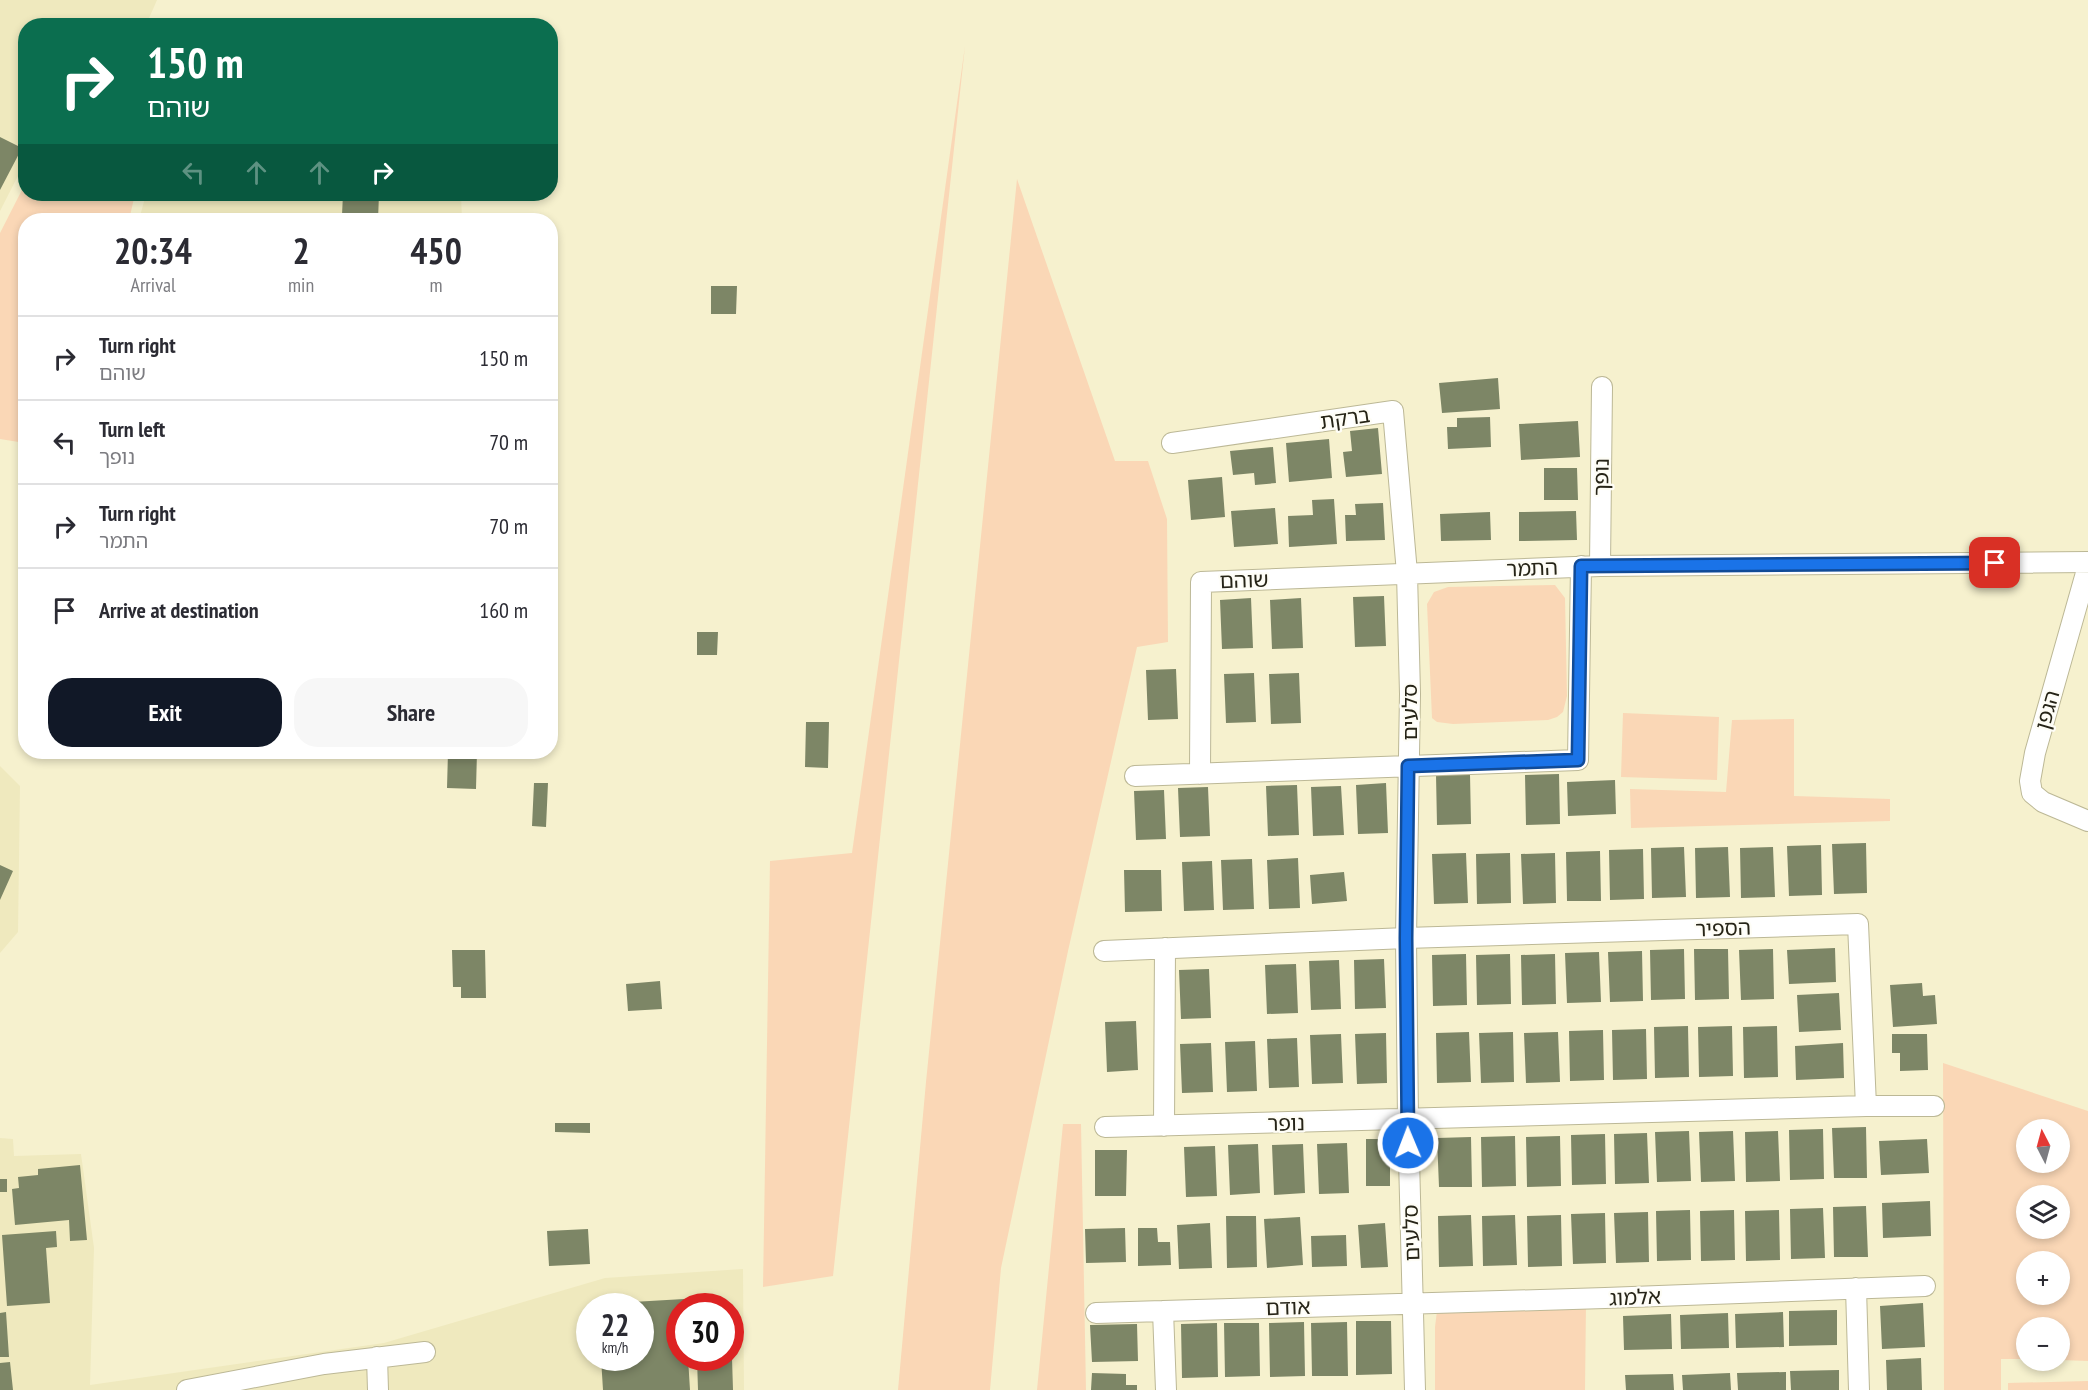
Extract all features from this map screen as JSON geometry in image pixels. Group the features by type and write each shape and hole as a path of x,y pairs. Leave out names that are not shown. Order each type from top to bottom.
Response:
{"street":[{"name":"נופך","path":"1408,766 1578,760 1602,387"},
{"name":"ברקת","path":"1172,443 1393,411 1407,573"},
{"name":"התמר","path":"1407,573 1590,566 2088,564"},
{"name":"הגפן","path":"2088,564 2035,753 2030,781 2031,793 2043,802 2088,821"},
{"name":"סלעים","path":"1407,573 1410,694 1406,938 1415,1390"},
{"name":"שוהם","path":"1200,774 1201,582 1407,573"},
{"path":"1135,776 1408,766"},
{"name":"הספיר","path":"1406,938 1858,924 1866,1106"},
{"path":"1104,951 1406,938"},
{"path":"1164,1125 1165,948"},
{"path":"1408,1120 1866,1106 1934,1106"},
{"name":"נופר","path":"1105,1127 1408,1120"},
{"name":"אלמוג","path":"1413,1304 1925,1286"},
{"path":"1856,1288 1859,1390"},
{"name":"אודם","path":"1096,1313 1413,1304"},
{"path":"1163,1311 1166,1390"},
{"path":"187,1390 324,1364 425,1352"},
{"path":"377,1357 378,1390"}],"shaded area":[{"path":"0,0 157,0 149,18 18,18 18,176 0,211"},
{"path":"965,46 833,1276 763,1287 770,861 852,853"},
{"path":"1017,179 1115,461 1148,461 1167,519 1168,642 1137,647 1068,951 1001,1268 990,1390 898,1390 926,1082"},
{"path":"18,198 18,201 133,201 131,213 18,213 18,442 0,439 0,233"},
{"path":"144,201 461,201 462,213 141,213"},
{"path":"1555,585 1565,598 1567,696 1563,712 1548,720 1453,724 1437,722 1432,718 1427,604 1434,592 1448,587"},
{"path":"1623,713 1719,717 1717,780 1621,777"},
{"path":"1794,719 1794,796 1890,799 1890,821 1631,828 1630,789 1726,792 1732,720"},
{"path":"0,766 20,786 18,932 0,953"},
{"path":"1943,1063 2088,1111 2088,1361 2070,1360 2070,1317 2016,1317 2016,1359 2001,1359 2001,1390 1944,1390"},
{"path":"1063,1124 1081,1124 1086,1390 1037,1390"},
{"path":"0,1138 13,1139 14,1156 81,1154 94,1248 90,1385 384,1343 605,1278 743,1269 743,1293 666,1293 666,1371 744,1371 744,1390 0,1390"},
{"path":"1586,1304 1585,1390 1435,1390 1437,1311"},
{"path":"2088,1381 2088,1390 2008,1390 2008,1383"}],"building":[{"path":"0,137 18,146 18,156 0,190"},
{"path":"343,201 379,201 378,213 342,213"},
{"path":"711,286 737,286 736,314 711,314"},
{"path":"1498,378 1500,409 1442,413 1439,383"},
{"path":"1490,417 1491,447 1448,449 1447,427 1457,427 1457,418"},
{"path":"1578,421 1580,457 1521,460 1519,424"},
{"path":"1378,428 1382,474 1346,477 1343,452 1352,451 1350,431"},
{"path":"1329,439 1332,478 1289,482 1286,443"},
{"path":"1273,447 1276,483 1255,485 1254,473 1233,475 1230,451"},
{"path":"1544,468 1577,468 1578,500 1544,500"},
{"path":"1222,477 1225,517 1191,520 1188,480"},
{"path":"1334,499 1337,544 1289,547 1288,516 1313,515 1312,500"},
{"path":"1383,503 1385,540 1346,541 1345,515 1356,515 1355,504"},
{"path":"1275,508 1278,544 1234,547 1231,511"},
{"path":"1576,511 1577,540 1519,541 1519,512"},
{"path":"1490,512 1491,540 1441,541 1440,514"},
{"path":"1384,596 1386,646 1355,647 1353,597"},
{"path":"1251,598 1253,648 1222,649 1220,600"},
{"path":"1301,598 1303,648 1272,649 1270,600"},
{"path":"697,632 718,632 717,655 697,655"},
{"path":"1176,669 1178,719 1148,720 1146,670"},
{"path":"1254,673 1256,722 1226,723 1224,674"},
{"path":"1299,673 1301,723 1271,724 1269,674"},
{"path":"806,722 829,722 828,768 805,767"},
{"path":"448,759 477,759 476,789 447,788"},
{"path":"1470,774 1471,824 1437,825 1436,775"},
{"path":"1559,774 1560,824 1526,825 1525,775"},
{"path":"1615,780 1616,814 1568,816 1567,782"},
{"path":"534,783 548,783 546,827 532,826"},
{"path":"1386,783 1388,833 1358,834 1356,785"},
{"path":"1297,785 1299,835 1268,836 1266,786"},
{"path":"1341,786 1344,835 1313,836 1311,787"},
{"path":"1208,787 1210,836 1180,837 1178,788"},
{"path":"1164,790 1166,839 1136,840 1134,791"},
{"path":"1866,843 1867,893 1834,894 1832,844"},
{"path":"1821,845 1822,895 1789,896 1787,846"},
{"path":"1684,847 1686,897 1652,898 1651,848"},
{"path":"1728,847 1730,897 1696,898 1695,848"},
{"path":"1773,847 1775,897 1741,898 1740,848"},
{"path":"1643,849 1644,899 1610,900 1609,850"},
{"path":"1600,851 1601,901 1567,901 1566,852"},
{"path":"1466,853 1468,903 1434,904 1432,854"},
{"path":"1510,853 1511,903 1477,904 1476,854"},
{"path":"1555,853 1556,903 1523,904 1521,854"},
{"path":"1298,858 1300,908 1269,909 1267,860"},
{"path":"1252,859 1254,909 1223,910 1221,860"},
{"path":"1212,861 1214,910 1184,911 1182,862"},
{"path":"0,865 13,871 0,900"},
{"path":"1124,870 1161,870 1162,911 1125,912"},
{"path":"1344,872 1347,901 1312,904 1310,875"},
{"path":"1835,948 1836,982 1789,984 1787,950"},
{"path":"1684,949 1685,999 1651,1000 1650,950"},
{"path":"1694,949 1728,949 1729,999 1695,1000"},
{"path":"1773,949 1774,999 1741,1000 1739,950"},
{"path":"452,950 485,950 486,998 461,998 461,987 453,987"},
{"path":"1642,951 1643,1001 1610,1002 1608,952"},
{"path":"1599,952 1601,1002 1567,1003 1565,953"},
{"path":"1466,954 1467,1005 1433,1006 1432,955"},
{"path":"1510,954 1511,1004 1477,1005 1476,955"},
{"path":"1555,954 1556,1004 1522,1005 1521,955"},
{"path":"1384,959 1386,1008 1355,1009 1354,960"},
{"path":"1339,960 1341,1009 1311,1010 1309,961"},
{"path":"1296,964 1298,1013 1267,1014 1265,965"},
{"path":"1209,969 1211,1018 1181,1019 1179,970"},
{"path":"660,981 662,1009 628,1011 626,984"},
{"path":"1922,983 1923,996 1935,995 1937,1024 1893,1027 1890,985"},
{"path":"1839,993 1841,1030 1799,1032 1797,995"},
{"path":"1136,1021 1138,1070 1107,1072 1105,1022"},
{"path":"1688,1026 1689,1077 1655,1078 1654,1027"},
{"path":"1732,1026 1733,1076 1699,1077 1698,1027"},
{"path":"1777,1026 1778,1077 1744,1078 1743,1027"},
{"path":"1646,1029 1647,1079 1613,1080 1612,1030"},
{"path":"1603,1030 1604,1080 1570,1081 1569,1031"},
{"path":"1469,1032 1471,1082 1437,1083 1436,1033"},
{"path":"1513,1032 1514,1082 1481,1083 1479,1033"},
{"path":"1558,1032 1560,1082 1526,1083 1524,1033"},
{"path":"1386,1033 1387,1083 1357,1084 1355,1034"},
{"path":"1341,1034 1343,1083 1312,1084 1310,1035"},
{"path":"1892,1034 1927,1034 1928,1070 1900,1071 1900,1053 1892,1053"},
{"path":"1297,1038 1299,1087 1269,1088 1267,1039"},
{"path":"1255,1041 1257,1091 1227,1092 1225,1042"},
{"path":"1211,1043 1213,1092 1182,1093 1180,1044"},
{"path":"1843,1043 1844,1078 1796,1080 1795,1046"},
{"path":"555,1123 590,1123 590,1133 555,1132"},
{"path":"1866,1127 1867,1178 1834,1178 1832,1128"},
{"path":"1823,1129 1824,1179 1790,1180 1789,1130"},
{"path":"1689,1131 1691,1181 1657,1182 1655,1132"},
{"path":"1733,1131 1735,1181 1701,1182 1699,1132"},
{"path":"1778,1131 1780,1181 1746,1182 1745,1132"},
{"path":"1647,1133 1649,1183 1615,1184 1614,1134"},
{"path":"1605,1134 1606,1184 1572,1185 1571,1135"},
{"path":"1515,1136 1516,1186 1482,1187 1481,1137"},
{"path":"1560,1136 1561,1186 1527,1187 1526,1137"},
{"path":"1471,1137 1472,1187 1439,1187 1437,1138"},
{"path":"1366,1139 1390,1139 1390,1186 1366,1186"},
{"path":"1927,1139 1929,1173 1881,1175 1879,1141"},
{"path":"1347,1143 1349,1193 1319,1194 1317,1144"},
{"path":"1258,1144 1260,1193 1230,1195 1228,1145"},
{"path":"1303,1144 1305,1193 1274,1195 1272,1145"},
{"path":"1215,1146 1217,1196 1186,1197 1184,1147"},
{"path":"1095,1150 1127,1150 1126,1196 1095,1196"},
{"path":"80,1165 87,1240 70,1241 69,1220 15,1225 12,1189 19,1188 18,1177 38,1175 38,1169"},
{"path":"0,1179 7,1179 7,1192 0,1192"},
{"path":"1930,1201 1931,1236 1883,1238 1882,1203"},
{"path":"1866,1206 1868,1257 1834,1257 1833,1207"},
{"path":"1823,1208 1825,1258 1791,1259 1790,1209"},
{"path":"1690,1210 1691,1260 1657,1261 1656,1211"},
{"path":"1734,1210 1735,1260 1701,1261 1700,1211"},
{"path":"1779,1210 1780,1260 1746,1261 1745,1211"},
{"path":"1648,1212 1649,1262 1616,1263 1614,1213"},
{"path":"1605,1213 1606,1263 1573,1264 1571,1214"},
{"path":"1471,1215 1473,1266 1439,1267 1438,1216"},
{"path":"1515,1215 1517,1265 1483,1266 1482,1216"},
{"path":"1561,1215 1562,1266 1528,1267 1527,1216"},
{"path":"1226,1216 1256,1216 1257,1267 1227,1268"},
{"path":"1300,1217 1303,1265 1267,1268 1264,1219"},
{"path":"1210,1223 1212,1268 1179,1269 1177,1225"},
{"path":"1385,1223 1388,1267 1361,1268 1358,1225"},
{"path":"1125,1228 1126,1262 1086,1263 1085,1229"},
{"path":"1138,1228 1157,1228 1158,1242 1170,1242 1171,1265 1138,1266"},
{"path":"588,1229 590,1264 549,1266 547,1231"},
{"path":"56,1231 57,1247 46,1248 50,1303 7,1306 2,1235"},
{"path":"1346,1235 1347,1266 1312,1267 1311,1236"},
{"path":"666,1300 666,1371 689,1371 690,1390 603,1390 602,1371 654,1371 654,1301"},
{"path":"1923,1303 1925,1347 1882,1349 1880,1306"},
{"path":"1837,1310 1837,1345 1789,1346 1789,1311"},
{"path":"6,1312 9,1357 0,1357 0,1313"},
{"path":"1783,1312 1784,1347 1736,1348 1735,1314"},
{"path":"1728,1313 1729,1348 1681,1349 1680,1315"},
{"path":"1671,1314 1672,1349 1624,1350 1623,1316"},
{"path":"1356,1321 1391,1321 1392,1374 1356,1375"},
{"path":"1304,1322 1305,1376 1270,1377 1269,1323"},
{"path":"1347,1322 1348,1376 1312,1376 1311,1323"},
{"path":"1217,1323 1218,1377 1182,1378 1181,1324"},
{"path":"1224,1323 1259,1323 1260,1376 1225,1377"},
{"path":"1137,1324 1138,1361 1092,1362 1090,1325"},
{"path":"1921,1358 1922,1390 1887,1390 1886,1360"},
{"path":"10,1362 13,1390 0,1390 0,1363"},
{"path":"1839,1370 1839,1390 1791,1390 1790,1371"},
{"path":"697,1371 732,1371 733,1390 698,1390"},
{"path":"1786,1372 1786,1390 1738,1390 1737,1373"},
{"path":"1092,1373 1126,1374 1126,1385 1137,1385 1137,1390 1091,1390"},
{"path":"1730,1373 1731,1390 1683,1390 1682,1375"},
{"path":"1673,1374 1674,1390 1626,1390 1625,1375"}],"route":[{"path":"1408,1143 1406,938 1408,766 1578,760 1581,566 1995,563"}]}
